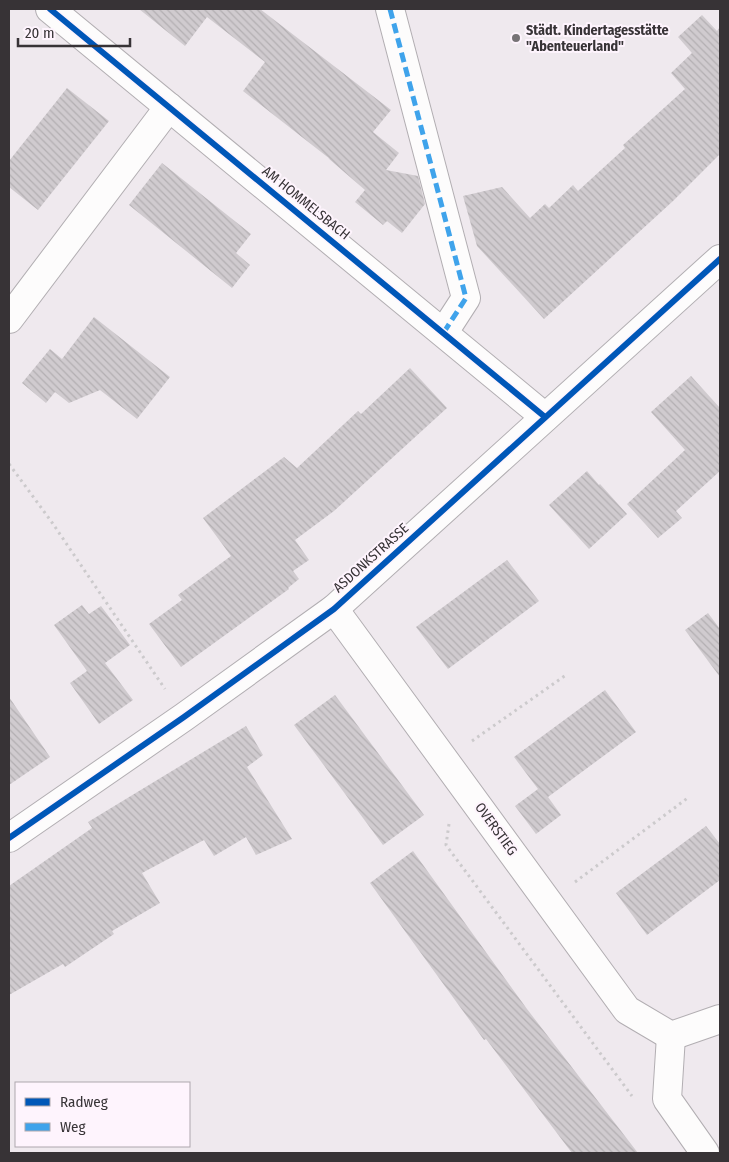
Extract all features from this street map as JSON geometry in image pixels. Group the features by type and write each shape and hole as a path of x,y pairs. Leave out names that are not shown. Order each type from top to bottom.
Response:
{"street":[{"name":"AM HOMMELSBACH","path":"50,9 545,417"},
{"path":"390,9 466,298 444,332"},
{"path":"9,319 169,107"},
{"name":"ASDONKSTRASSE","path":"9,838 184,717 334,609 720,259"},
{"name":"OVERSTIEG","path":"334,609 627,1010 671,1036"},
{"path":"705,1153 667,1099 671,1036 720,1019"}],"path":[{"path":"9,464 51,521 184,717"},
{"path":"566,675 450,767 446,845 633,1097"},
{"path":"548,901 689,797"}],"building":[{"path":"139,9 260,9 391,110 373,132 399,153 386,170 418,176 425,204 402,233 387,221 383,225 355,202 365,190 328,158 330,159 243,91 265,62 207,17 185,46"},
{"path":"702,15 717,31 720,27 720,154 673,201 544,319 477,246 463,196 502,187 530,218 545,204 549,208 573,185 578,191 625,148 623,145 685,89 671,73 692,53 678,37"},
{"path":"67,88 109,121 38,210 9,187 9,161"},
{"path":"162,163 251,234 236,253 250,265 232,288 129,205"},
{"path":"94,317 170,377 137,419 100,390 69,403 55,392 46,403 22,383 50,349 62,359"},
{"path":"410,368 447,408 334,511 295,540 309,560 293,571 299,579 289,589 181,667 149,624 182,600 178,595 231,556 203,518 284,457 297,468 358,411 361,414"},
{"path":"691,376 720,408 720,471 676,511 682,518 658,538 627,504 685,450 651,412"},
{"path":"587,471 627,514 589,549 549,505"},
{"path":"507,560 539,601 448,669 416,627"},
{"path":"82,605 89,614 101,606 130,645 105,663 133,700 99,724 70,683 87,671 54,625"},
{"path":"708,613 720,629 720,677 685,630"},
{"path":"605,690 636,732 548,797 561,815 536,834 515,806 538,789 514,757"},
{"path":"335,695 424,815 383,845 294,725"},
{"path":"9,697 50,757 9,785"},
{"path":"246,726 263,755 247,767 292,839 256,855 246,837 214,856 204,840 142,873 160,903 112,931 114,934 65,967 63,964 9,995 9,886 92,828 88,822"},
{"path":"706,826 720,844 720,880 647,935 616,893"},
{"path":"413,851 527,1009 638,1153 572,1153 486,1039 484,1040 370,883"}],"marked path":[{"path":"390,9 466,298 444,332"}],"cycle path":[{"path":"50,9 545,417"},
{"path":"9,838 184,717 334,609 720,259"}],"place":[{"name":"Städt. Kindertagesstätte \"Abenteuerland\"","path":"516,38"}]}
